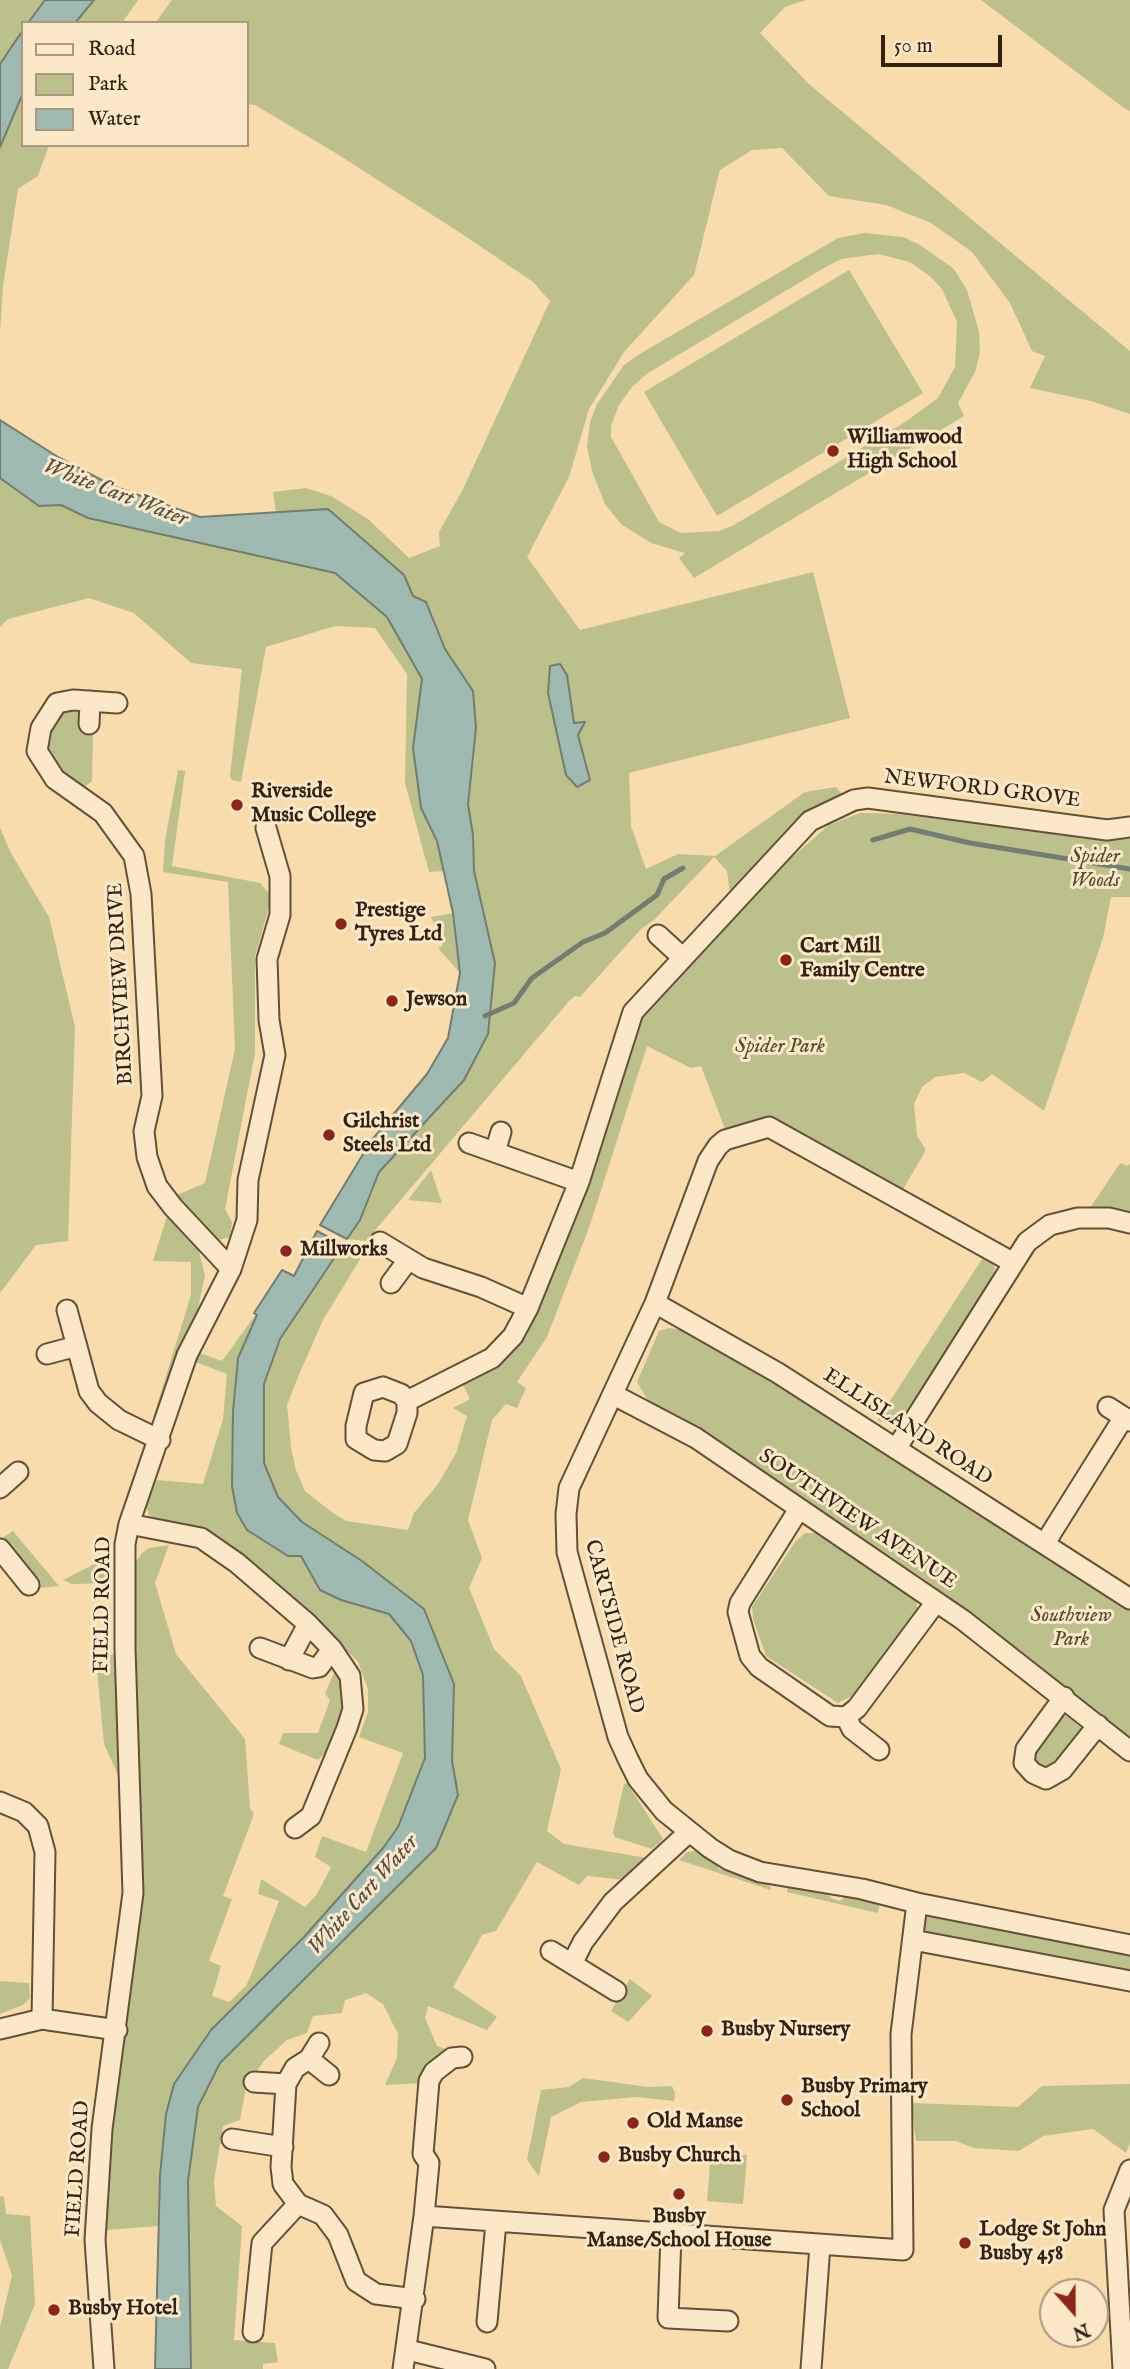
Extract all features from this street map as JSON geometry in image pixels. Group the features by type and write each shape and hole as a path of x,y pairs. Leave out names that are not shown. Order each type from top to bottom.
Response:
{"street":[{"path":"89,724 90,701"},
{"name":"BIRCHVIEW DRIVE","path":"117,703 57,703 41,728 37,751 55,779 103,813 134,856 140,884 152,1096 144,1131 147,1157 157,1186 231,1269"},
{"name":"NEWFORD GROVE","path":"407,1401 492,1358 513,1336 528,1308 579,1182 629,1021 638,1004 810,821 854,800 918,803 1107,830 1130,827"},
{"name":"FIELD ROAD","path":"104,2369 95,2240 102,2129 133,1893 124,1566 129,1524 187,1355 231,1269 247,1220 248,1180 275,1055 269,1020 267,959 280,915 279,876 266,828"},
{"path":"658,935 682,957"},
{"name":"CARTSIDE ROAD","path":"1013,1262 777,1131 762,1127 718,1146 708,1161 655,1303 614,1395 584,1449 569,1488 566,1514 567,1552 618,1737 651,1797 689,1832 729,1860 760,1872 862,1889 917,1903 1130,1945"},
{"path":"495,1152 501,1132"},
{"path":"469,1143 579,1182"},
{"path":"896,1450 1027,1242 1050,1226 1078,1218 1109,1218 1130,1223"},
{"path":"380,1242 423,1268 481,1287 528,1308"},
{"path":"391,1283 408,1260"},
{"name":"ELLISLAND ROAD","path":"655,1303 778,1373 1130,1599"},
{"path":"67,1310 89,1391 98,1403 119,1420 160,1440"},
{"path":"47,1354 77,1346"},
{"name":"SOUTHVIEW AVENUE","path":"614,1395 696,1438 936,1602 1064,1696 1130,1751"},
{"path":"1045,1543 1121,1415"},
{"path":"0,1488 18,1472"},
{"path":"799,1509 740,1602 740,1625 750,1656 760,1667 830,1716 846,1717 857,1708 936,1602"},
{"path":"129,1524 201,1538 237,1563 308,1624 332,1649 350,1675 353,1709 311,1816 295,1828"},
{"path":"1,1554 29,1585"},
{"path":"289,1660 308,1624"},
{"path":"260,1648 289,1660 319,1667 332,1649"},
{"path":"1064,1696 1026,1749 1024,1762 1033,1773 1046,1779 1062,1770 1098,1725"},
{"path":"846,1717 852,1729 879,1750"},
{"path":"0,1802 24,1812 38,1826 45,1852 42,2018"},
{"path":"573,1962 583,1942 613,1902 689,1832"},
{"path":"424,2216 903,2250 901,2034 917,1903"},
{"path":"914,1940 1130,1981"},
{"path":"551,1951 573,1962 616,1991"},
{"path":"0,2029 42,2018 117,2030"},
{"path":"329,2075 314,2051 295,2068 286,2084 282,2147 283,2184 298,2204 323,2215 331,2225 338,2235 356,2281 376,2294 415,2299"},
{"path":"462,2057 452,2058 434,2072 429,2081 423,2154 429,2163 415,2299 405,2360 485,2369"},
{"path":"254,2082 286,2084"},
{"path":"232,2139 282,2147"},
{"path":"1124,2369 1123,2252 1114,2210 1130,2169"},
{"path":"253,2332 261,2243 298,2204"},
{"path":"487,2322 496,2222"},
{"path":"671,2235 668,2318 728,2321"},
{"path":"811,2369 820,2245"}],"green space":[{"path":"0,0 45,0 29,21 21,21 21,33 0,64"},
{"path":"94,0 138,0 123,21 77,21"},
{"path":"172,0 806,0 785,7 760,33 809,84 1130,351 1130,414 1091,401 1030,388 1045,356 1032,351 1010,303 972,252 931,223 886,205 829,196 782,148 752,150 720,170 694,275 624,352 589,409 569,477 527,557 580,630 813,572 850,718 629,773 631,826 646,869 678,854 715,856 805,792 836,787 844,797 730,894 727,871 714,857 654,920 641,929 580,997 575,996 569,1001 366,1241 347,1239 360,1220 379,1172 464,1080 488,1034 495,963 474,871 473,835 468,804 476,728 473,691 445,649 426,602 413,596 404,575 328,509 276,512 273,492 306,488 331,496 368,519 409,558 440,546 439,532 463,489 550,301 533,282 462,234 255,105 248,104 248,21 156,21","holes":["548,693 570,713 574,724 584,722 578,735 590,780 577,787 566,775"]},
{"path":"981,0 1130,0 1130,111 1124,108"},
{"path":"21,98 21,147 48,147 38,176 18,189 3,286 0,331 0,147"},
{"path":"865,233 903,237 920,245 954,269 967,290 979,332 980,352 975,372 958,403 964,416 694,578 679,558 685,553 651,543 621,524 605,504 593,474 587,447 590,422 597,404 624,365 638,355 838,238","holes":["878,254 910,262 942,289 957,322 955,367 938,398 905,422 734,525 719,531 681,533 659,522 611,437 611,426 619,405 632,387 648,373 841,259"]},
{"path":"849,270 923,393 717,516 644,392"},
{"path":"0,478 39,506 61,505 88,518 335,573 387,617 422,679 413,748 421,808 437,841 444,871 429,872 405,783 407,674 375,628 335,626 266,647 241,782 232,780 230,776 242,669 191,663 134,613 89,598 8,619 0,627"},
{"path":"62,711 78,712 93,732 92,781 82,789 56,768 45,742 47,729"},
{"path":"178,770 185,771 172,866 260,883 272,897 255,956 255,1053 225,1209 232,1222 230,1237 219,1240 177,1195 205,1183 235,1049 228,882 163,872 165,840"},
{"path":"860,813 899,814 1094,839 1130,837 1130,897 1111,897 1103,938 1044,1111 992,1074 982,1082 964,1073 935,1077 922,1087 914,1104 917,1136 926,1150 902,1191 777,1121 757,1120 725,1129 701,1066 691,1068 647,1046 590,1225 547,1337 517,1382 526,1388 517,1408 506,1404 492,1420 468,1520 482,1558 469,1588 494,1649 521,1676 561,1769 547,1831 564,1844 647,1858 625,1880 587,1876 579,1885 537,1862 496,1931 482,1935 453,1987 497,2017 487,2030 428,2006 425,2018 437,2046 449,2050 423,2083 385,2085 397,2058 398,2034 383,2004 366,1993 345,2000 342,2013 313,2016 307,2033 287,2040 264,2061 246,2087 240,2120 223,2126 214,2181 216,2206 242,2226 234,2340 275,2343 278,2362 263,2364 263,2369 191,2369 188,2181 198,2107 220,2063 282,2000 458,1795 452,1761 454,1684 424,1609 362,1561 302,1522 278,1497 264,1463 264,1384 280,1339 343,1245 368,1246 323,1320 287,1405 291,1448 305,1491 333,1513 346,1521 408,1530 414,1513 438,1484 456,1453 467,1416 453,1408 470,1399 462,1383 526,1331 540,1308 585,1189 638,1026 645,1014 790,859 829,825"},
{"path":"0,828 11,853 49,917 75,1027 68,1241 36,1245 0,1293"},
{"path":"453,913 460,973 438,948 443,946 431,917"},
{"path":"1120,1163 1128,1166 1130,1163 1130,1215 1088,1211"},
{"path":"431,1170 442,1203 408,1200"},
{"path":"167,1216 198,1248 205,1275 197,1313 178,1352 159,1417 153,1418 191,1295 191,1262 153,1261"},
{"path":"984,1256 992,1260 995,1269 990,1283 913,1405 894,1423 877,1421"},
{"path":"256,1314 233,1411 320,1590 341,1600 389,1614 411,1642 423,1675 425,1758 398,1827 383,1848 304,1937 211,2030 174,2084 166,2114 159,2226 105,2230 105,2172 143,1895 134,1565 141,1554 149,1548 169,1545 155,1583 176,1654 245,1739 250,1808 254,1814 223,1896 232,1899 209,1961 221,1966 212,1996 229,2002 246,1986 251,1975 279,1901 258,1894 261,1879 305,1907 317,1894 331,1867 315,1857 322,1836 366,1852 403,1753 359,1737 368,1712 368,1689 358,1662 339,1642 202,1528 161,1521 149,1515 146,1505 157,1480 203,1484 223,1419 227,1374 193,1361 197,1352 222,1361"},
{"name":"Southview Park","path":"669,1328 688,1331 773,1379 1130,1607 1130,1740 924,1579 718,1441 651,1405 637,1382 659,1331"},
{"path":"13,1531 59,1586 40,1588 1,1539"},
{"path":"805,1533 817,1533 916,1601 919,1612 854,1695 838,1703 766,1656 753,1619 752,1607 795,1542"},
{"path":"100,1561 110,1568 111,1583 72,1584 63,1580"},
{"path":"115,1654 118,1775 104,1744 96,1659"},
{"path":"336,1668 341,1672 347,1706 334,1744 318,1760 279,1744 283,1733 318,1733 330,1700 325,1694"},
{"path":"1060,1711 1085,1731 1047,1772 1034,1768 1033,1747"},
{"path":"627,1783 663,1839 652,1849 615,1837 613,1833 624,1784"},
{"path":"701,1850 714,1857 718,1869 755,1874 759,1882 770,1886 771,1890 679,1860 687,1852"},
{"path":"788,1884 825,1890 831,1898 840,1901 849,1893 880,1902 878,1913 787,1892"},
{"path":"929,1913 1130,1955 1130,1975 930,1935 924,1928 925,1918"},
{"path":"630,1979 652,1996 628,2022 611,2011"},
{"path":"0,1981 29,1983 30,1998 23,2005 0,2014"},
{"path":"583,2078 648,2087 672,2086 674,2101 636,2097 581,2102 551,2117 539,2176 527,2160 541,2090 569,2087"},
{"path":"1130,2084 1130,2143 1126,2153 1093,2129 1043,2136 1019,2151 974,2148 956,2141 916,2141 911,2103 1018,2107 1042,2086"},
{"path":"711,2152 747,2155 743,2204 707,2201"},
{"path":"0,2196 4,2197 6,2214 30,2216 35,2304 8,2369 0,2369 0,2327 12,2275 0,2240"}],"water":[{"path":"45,0 94,0 77,21 29,21"},
{"path":"21,33 21,98 0,147 0,64"},
{"name":"White Cart Water","path":"0,420 58,457 113,486 200,517 328,509 404,575 413,596 426,602 445,649 473,691 476,728 468,804 473,835 474,871 495,963 488,1034 464,1080 379,1172 360,1220 347,1239 320,1225 371,1141 427,1074 448,1038 460,973 453,913 437,841 421,808 413,748 422,679 387,617 335,573 88,518 61,505 39,506 0,478"},
{"path":"560,664 567,675 574,723 585,722 578,735 590,780 577,787 566,775 548,693 550,666"},
{"name":"White Cart Water","path":"317,1231 343,1245 280,1339 264,1384 264,1463 278,1497 302,1522 362,1561 424,1609 454,1684 452,1761 458,1795 436,1848 220,2063 198,2107 188,2181 191,2369 155,2369 160,2175 166,2114 174,2084 211,2030 304,1937 383,1848 398,1827 425,1758 423,1675 411,1641 389,1614 341,1600 320,1590 301,1556 288,1556 247,1530 237,1513 232,1486 233,1411 238,1358 257,1315 254,1313 282,1270 294,1276"}],"waterway":[{"path":"873,840 910,829 970,843 1130,869"},
{"path":"485,1016 514,1003 532,978 583,942 605,933 657,895 664,879 683,868"}],"place":[{"name":"Williamwood High School","path":"833,451"},
{"name":"Riverside Music College","path":"237,805"},
{"name":"Prestige Tyres Ltd","path":"341,924"},
{"name":"Cart Mill Family Centre","path":"786,960"},
{"name":"Jewson","path":"392,1001"},
{"name":"Gilchrist Steels Ltd","path":"329,1135"},
{"name":"Millworks","path":"286,1251"},
{"name":"Busby Nursery","path":"707,2031"},
{"name":"Busby Primary School","path":"787,2100"},
{"name":"Old Manse","path":"633,2123"},
{"name":"Busby Church","path":"604,2157"},
{"name":"Busby Manse/School House","path":"679,2194"},
{"name":"Lodge St John Busby 458","path":"965,2243"},
{"name":"Busby Hotel","path":"54,2310"}],"park label":[{"name":"Spider Woods","path":"1095,870"},
{"name":"Spider Park","path":"780,1048"}]}
